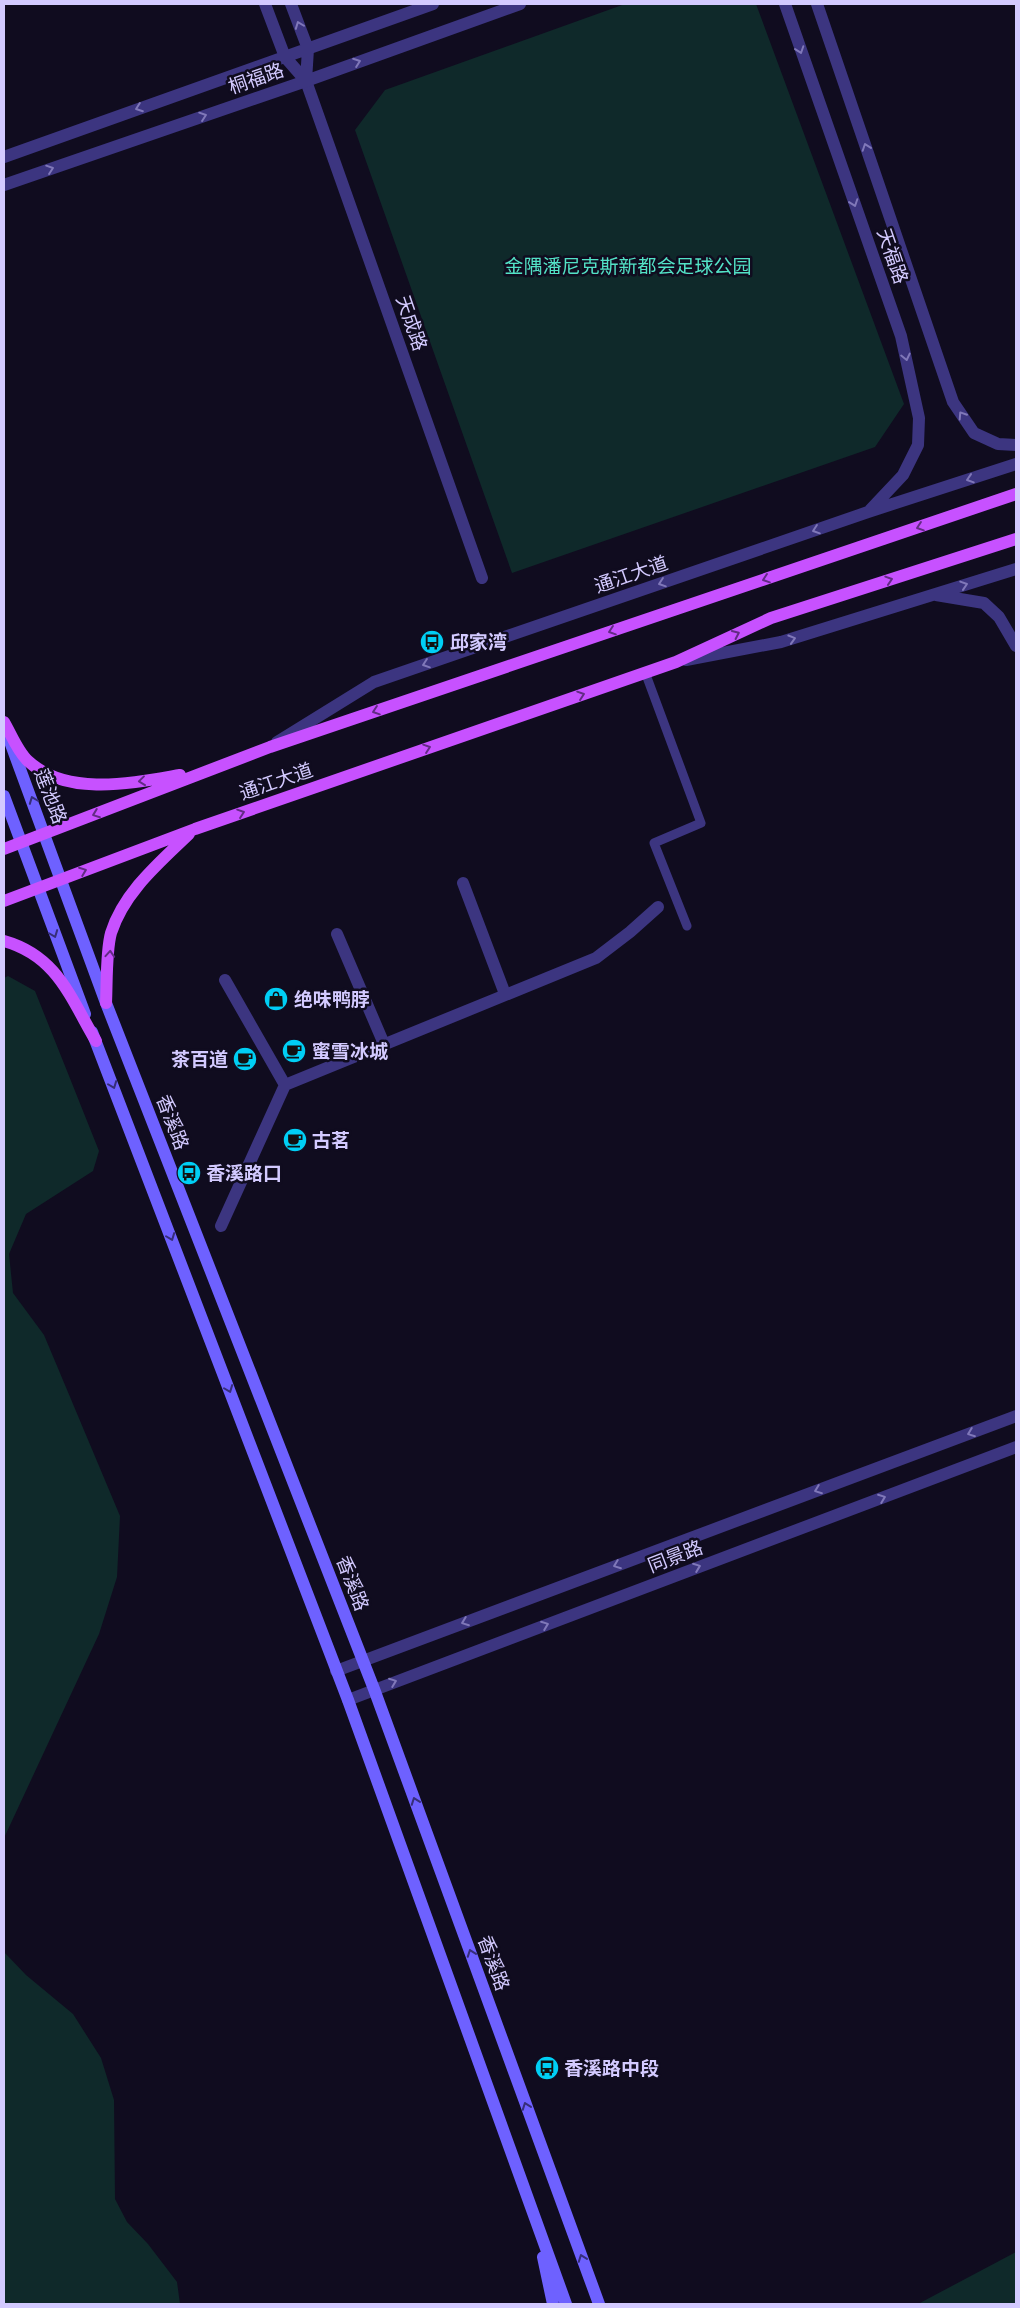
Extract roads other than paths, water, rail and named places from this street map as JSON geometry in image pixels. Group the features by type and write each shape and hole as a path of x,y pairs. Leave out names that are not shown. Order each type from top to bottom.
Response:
{"main road":[{"name":"通江大道","path":"4,849 270,747 1016,494"},
{"name":"通江大道","path":"4,901 195,829 676,662 771,618 1016,539"},
{"path":"4,722 26,760 46,775 72,782 101,784 139,782 207,771"},
{"name":"莲池路","path":"4,726 62,879"},
{"path":"4,796 37,888 348,1700 566,2304"},
{"path":"106,1003 111,934 124,905 146,874 195,829"},
{"name":"香溪路","path":"62,879 106,1003 374,1689 599,2304"},
{"path":"4,941 38,955 57,974 96,1041"},
{"path":"533,2211 553,2304"}],"street":[{"name":"天成路","path":"265,4 285,57 306,80 482,578"},
{"name":"天成路","path":"291,4 308,49 306,80"},
{"name":"桐福路","path":"4,156 433,4"},
{"name":"桐福路","path":"4,185 520,4"},
{"name":"天福路","path":"785,4 901,336 919,418 918,445 903,474 868,512"},
{"name":"天福路","path":"817,4 953,402 974,433 998,444 1016,445"},
{"name":"通江大道","path":"270,747 374,682 868,512 1016,464"},
{"name":"通江大道","path":"676,662 781,642 1016,568"},
{"path":"934,595 984,603 999,617 1016,646"},
{"path":"464,883 506,994"},
{"path":"221,1226 285,1085 596,958 630,932 658,906"},
{"path":"337,934 384,1044"},
{"path":"225,980 285,1085"},
{"path":"336,1671 1016,1416"},
{"name":"同景路","path":"348,1700 1016,1447"}],"lane":[{"path":"644,672 701,823 654,843 687,926"}],"place":[{"name":"邱家湾","path":"432,642"},
{"name":"绝味鸭脖","path":"276,999"},
{"name":"蜜雪冰城","path":"294,1051"},
{"name":"茶百道","path":"245,1059"},
{"name":"古茗","path":"295,1140"},
{"name":"香溪路口","path":"189,1173"},
{"name":"香溪路中段","path":"547,2068"}],"park label":[{"name":"金隅潘尼克斯新都会足球公园","path":"628,266"}]}
